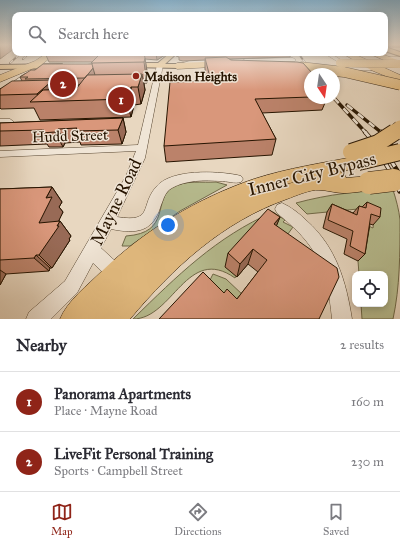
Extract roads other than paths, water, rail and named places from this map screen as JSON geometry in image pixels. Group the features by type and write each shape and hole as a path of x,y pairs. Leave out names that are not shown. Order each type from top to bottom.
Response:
{"highway":[{"path":"20,70 34,60"},
{"path":"0,79 39,60"},
{"path":"359,60 400,79"},
{"path":"370,60 400,73"},
{"path":"380,60 400,69"},
{"path":"390,60 400,64"},
{"path":"177,66 232,63 400,64"},
{"path":"232,63 324,68 400,84"},
{"path":"0,74 43,68"},
{"path":"374,68 400,89"},
{"path":"400,127 393,134 378,143 361,167 400,179"},
{"name":"Inner City Bypass","path":"110,319 131,294 156,270 188,243 218,221 256,202 316,184 343,186 361,167 400,152"},
{"name":"Inner City Bypass","path":"76,319 118,275 154,244 181,224 219,201 263,184 361,167 400,163"}],"main road":[{"path":"160,66 166,60"},
{"path":"119,65 177,66"},
{"path":"0,68 20,70 68,66 43,68"}],"street":[{"path":"232,63 294,60"},
{"path":"337,60 347,71 361,79"},
{"name":"Mayne Road","path":"36,319 58,301 71,287 108,222 138,164 142,148 151,86 160,66"},
{"path":"347,71 374,68"},
{"path":"2,92 20,70"},
{"path":"36,89 95,85 85,95"},
{"path":"2,92 21,90"},
{"path":"0,122 10,122"},
{"name":"Hudd Street","path":"0,154 142,148"},
{"path":"108,222 130,225 143,222 151,214 161,191 166,185 176,180 221,177 237,179"},
{"path":"282,209 292,216 323,249 333,269 340,296 342,319"},
{"path":"92,251 118,275"}],"railway":[{"path":"10,63 13,60"},
{"path":"303,60 309,68"},
{"path":"339,104 366,133"},
{"path":"347,105 381,133"},
{"path":"365,132 371,139 396,181"},
{"path":"381,133 400,157"},
{"path":"390,159 400,175"},
{"path":"395,180 400,191"}],"place":[{"name":"Madison Heights","path":"136,76"},
{"name":"LiveFit Personal Training","path":"63,84"},
{"name":"Panorama Apartments","path":"121,100"}]}
